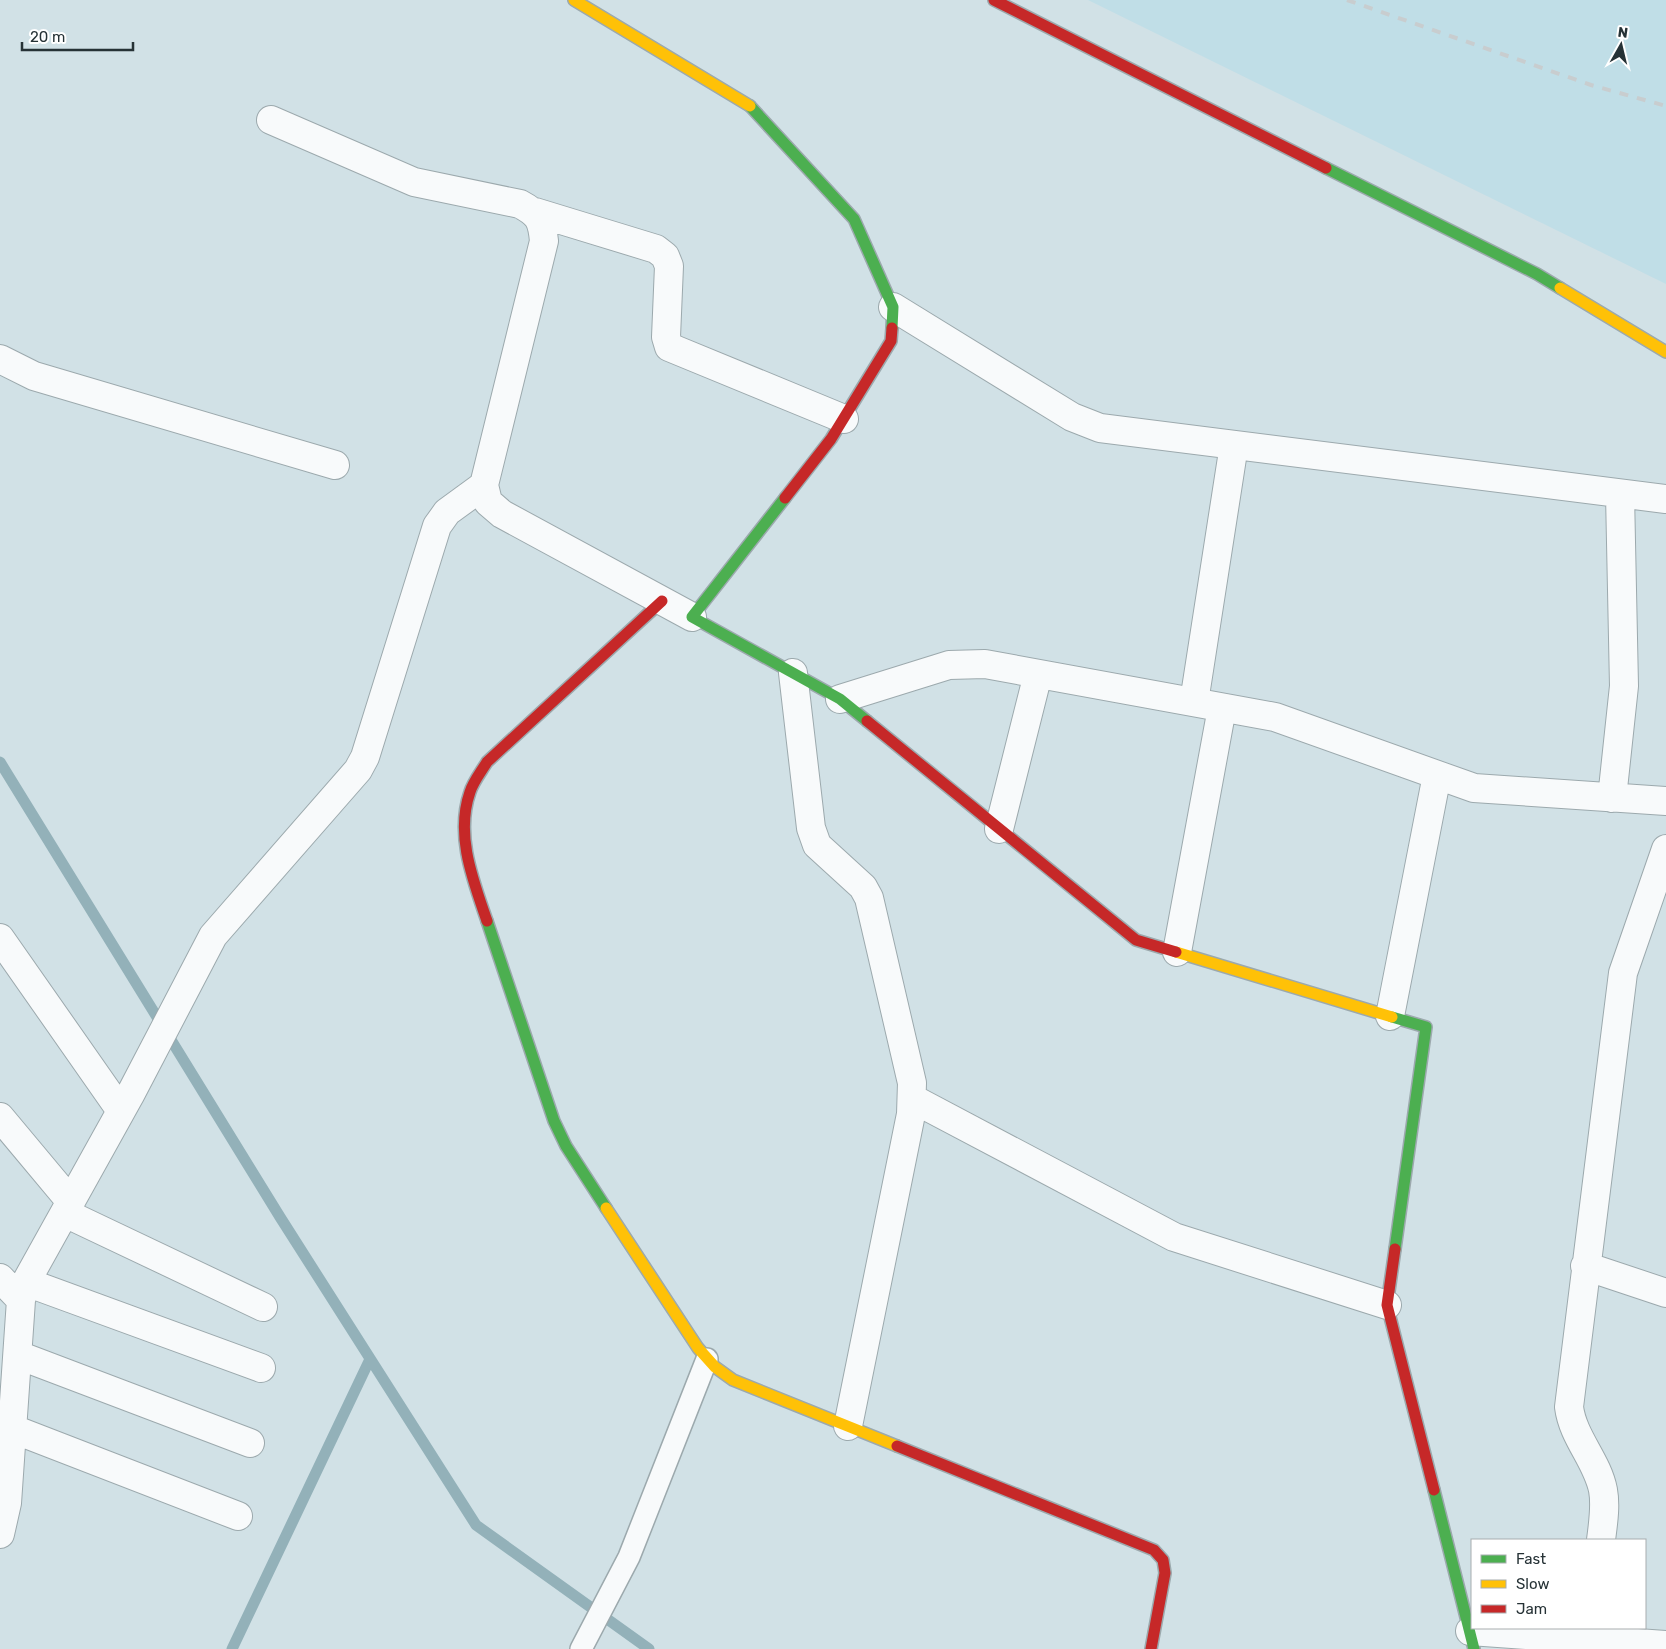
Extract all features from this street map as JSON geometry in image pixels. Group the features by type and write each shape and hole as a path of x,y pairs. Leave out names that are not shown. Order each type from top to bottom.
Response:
{"street":[{"path":"574,0 755,109 854,219 893,308 891,341 844,419 831,439 692,618"},
{"path":"994,0 1537,274 1666,352"},
{"path":"272,120 414,182 520,204 535,212 656,249 665,256 668,266 666,337 669,347 844,419"},
{"path":"535,212 542,224 544,241 484,486 488,502 502,514 840,699 1136,940 1426,1027 1387,1305 1472,1640 1593,1634 1666,1645"},
{"path":"893,308 1086,424 1100,428 1666,500"},
{"path":"0,360 34,376 335,464"},
{"path":"1194,702 1234,445"},
{"path":"0,1534 7,1503 18,1355 16,1287 68,1207 213,936 358,770 365,757 437,526 447,512 484,486"},
{"path":"1612,798 1624,686 1620,494"},
{"path":"662,602 486,762 470,791 464,817 464,840 468,865 554,1121 566,1146 707,1359 733,1380 1154,1550 1163,1560 1165,1573 1151,1649"},
{"path":"840,699 949,665 984,664 1290,721 1461,784 1488,790 1666,801"},
{"path":"793,673 811,828 817,845 863,887 869,898 912,1083 913,1099 848,1426"},
{"path":"999,829 1038,674"},
{"path":"1177,952 1222,708"},
{"path":"1390,1016 1437,775"},
{"path":"1602,1539 1605,1504 1603,1488 1571,1422 1568,1407 1623,973 1666,849"},
{"path":"0,938 125,1103"},
{"path":"913,1099 1174,1237 1387,1305"},
{"path":"0,1117 68,1207 263,1307"},
{"path":"1585,1266 1666,1293"},
{"path":"16,1287 261,1368"},
{"path":"18,1355 250,1443"},
{"path":"13,1429 238,1516"}],"lane":[{"path":"581,1649 629,1557 707,1359"}],"shaded area":[{"path":"1088,0 1666,0 1666,284"}],"waterway":[{"path":"0,762 280,1217 476,1525 649,1649"},
{"path":"232,1649 370,1359"}],"railway":[{"path":"1347,0 1591,85 1666,106"}],"traffic: fast":[{"path":"750,106 854,219 893,307 892,328"},
{"path":"1326,168 1537,274 1560,288"},
{"path":"785,498 692,617 840,699 867,721"},
{"path":"487,921 554,1121 566,1146 606,1208"},
{"path":"1392,1017 1426,1027 1395,1249"},
{"path":"1434,1490 1474,1649"}],"traffic: slow":[{"path":"574,0 750,106"},
{"path":"1560,288 1666,352"},
{"path":"1176,952 1392,1017"},
{"path":"606,1208 698,1348 715,1367 733,1380 897,1446"}],"traffic: jam":[{"path":"994,0 1326,168"},
{"path":"785,498 831,439 891,341 892,328"},
{"path":"487,921 476,890 465,841 466,808 475,781 487,762 662,601"},
{"path":"867,721 1136,940 1176,952"},
{"path":"1395,1249 1387,1305 1434,1490"},
{"path":"897,1446 1154,1550 1163,1560 1165,1573 1151,1649"}]}
